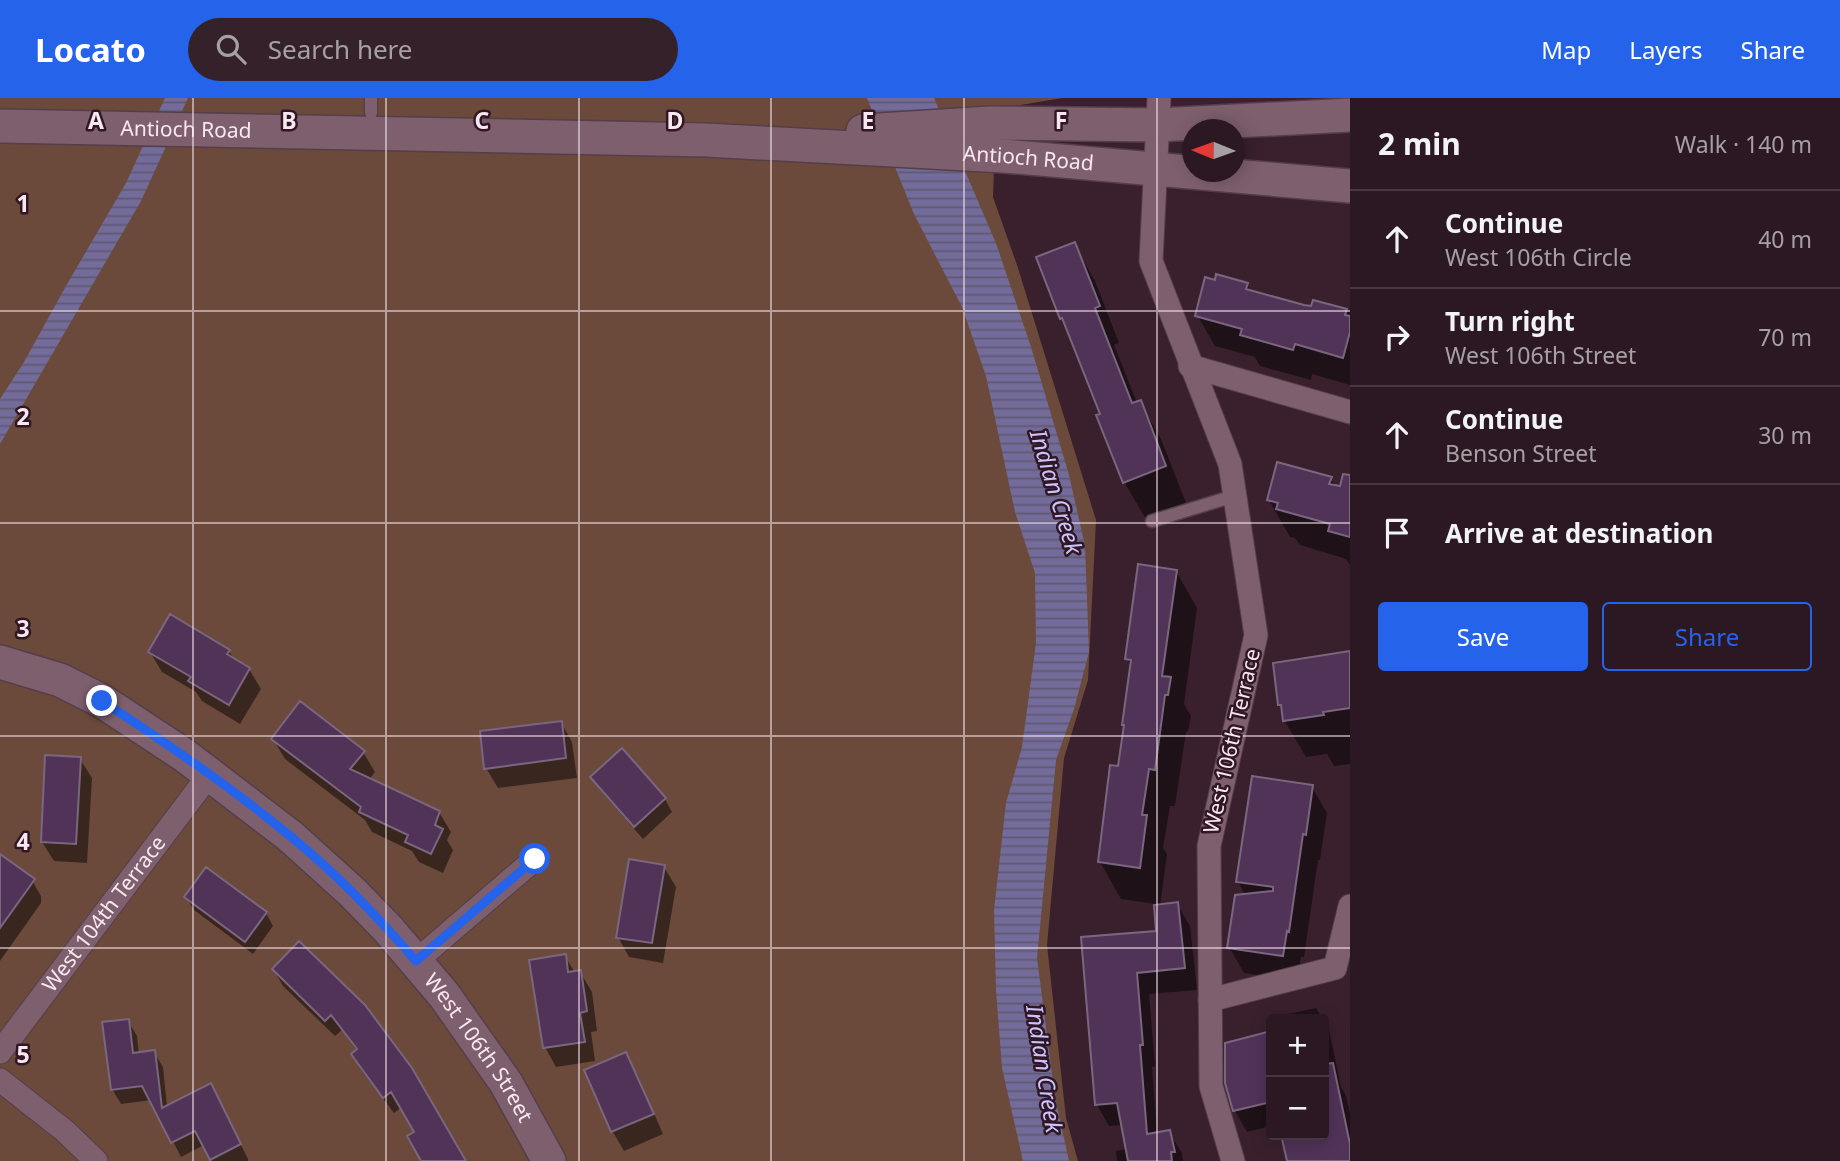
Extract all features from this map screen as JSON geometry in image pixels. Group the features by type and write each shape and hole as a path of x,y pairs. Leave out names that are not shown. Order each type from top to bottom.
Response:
{"main road":[{"name":"Antioch Road","path":"706,140 1158,112 1350,115"},
{"name":"Antioch Road","path":"0,126 706,140 1004,156 1350,186"},
{"name":"West 106th Street","path":"0,662 60,680 102,701 184,755 290,836 352,892 388,929 444,995 506,1083 549,1161"}],"street":[{"name":"West 106th Terrace","path":"1158,112 1151,261 1230,464 1256,635 1209,846 1211,1086 1233,1161"},
{"path":"1190,366 1350,412"},
{"name":"West 104th Terrace","path":"0,1052 209,775"},
{"path":"416,961 535,859"},
{"path":"1210,1000 1335,968 1350,906"},
{"path":"0,1080 65,1131 96,1161"}],"lane":[{"path":"371,98 371,113"},
{"path":"1152,521 1234,496"}],"shaded area":[{"path":"0,98 1062,98 996,109 993,197 1017,265 1096,520 1088,680 1064,758 1047,945 1066,1118 1078,1161 0,1161"}],"water":[{"path":"165,98 188,98 141,201 0,444 0,399 126,183"},
{"name":"Indian Creek","path":"867,98 934,98 997,246 1031,347 1069,475 1085,546 1089,652 1074,709 1056,760 1037,958 1055,1097 1069,1161 1023,1161 1002,1068 996,990 994,910 1006,803 1022,747 1036,643 1035,573 1015,512 986,376 962,307 914,214"}],"building":[{"path":"1075,242 1100,306 1095,308 1132,403 1141,400 1166,466 1123,483 1096,415 1100,414 1036,257"},
{"path":"1216,274 1248,283 1246,289 1304,305 1311,306 1313,300 1347,309 1345,315 1350,316 1350,332 1343,358 1295,344 1293,350 1240,335 1242,329 1195,316 1205,277 1215,280"},
{"path":"1277,462 1332,477 1329,484 1340,486 1343,474 1350,475 1350,537 1328,531 1330,524 1276,509 1278,503 1267,500"},
{"path":"1138,564 1177,570 1162,676 1171,677 1168,695 1165,695 1155,770 1149,769 1142,815 1147,815 1140,868 1098,862 1110,765 1118,766 1124,725 1131,660 1125,659"},
{"path":"170,614 230,650 227,654 250,668 229,705 188,681 191,677 148,652"},
{"path":"1350,651 1350,708 1283,721 1281,705 1278,705 1273,663"},
{"path":"300,701 365,751 350,769 440,811 435,825 443,829 431,854 405,842 408,835 359,812 361,807 271,739"},
{"path":"562,721 566,758 484,769 480,731"},
{"path":"622,748 666,798 634,827 590,777"},
{"path":"45,755 81,757 76,844 41,842"},
{"path":"1252,776 1313,785 1283,956 1227,948 1235,895 1273,891 1273,887 1236,882"},
{"path":"0,854 35,879 0,928"},
{"path":"629,859 665,865 652,943 616,938"},
{"path":"206,867 267,912 245,942 184,897"},
{"path":"1178,902 1185,968 1137,973 1147,1134 1170,1130 1175,1152 1171,1152 1172,1161 1128,1161 1117,1103 1095,1105 1081,937 1156,931 1154,905"},
{"path":"299,941 365,1005 412,1068 466,1161 421,1161 407,1136 414,1132 391,1092 383,1098 351,1054 357,1049 331,1015 325,1021 272,969"},
{"path":"566,954 568,972 581,970 587,1011 580,1013 585,1042 543,1048 529,960"},
{"path":"129,1019 133,1053 155,1050 162,1108 211,1083 241,1144 210,1160 195,1131 171,1143 142,1086 111,1090 102,1022"},
{"path":"1266,1032 1266,1103 1233,1111 1225,1083 1225,1043"},
{"path":"626,1052 654,1114 611,1132 584,1070"},
{"path":"1329,1063 1333,1063 1350,1144 1350,1161 1287,1161 1282,1140 1329,1140"}],"route":[{"path":"102,701 184,755 290,836 352,892 416,961 535,859"}]}
